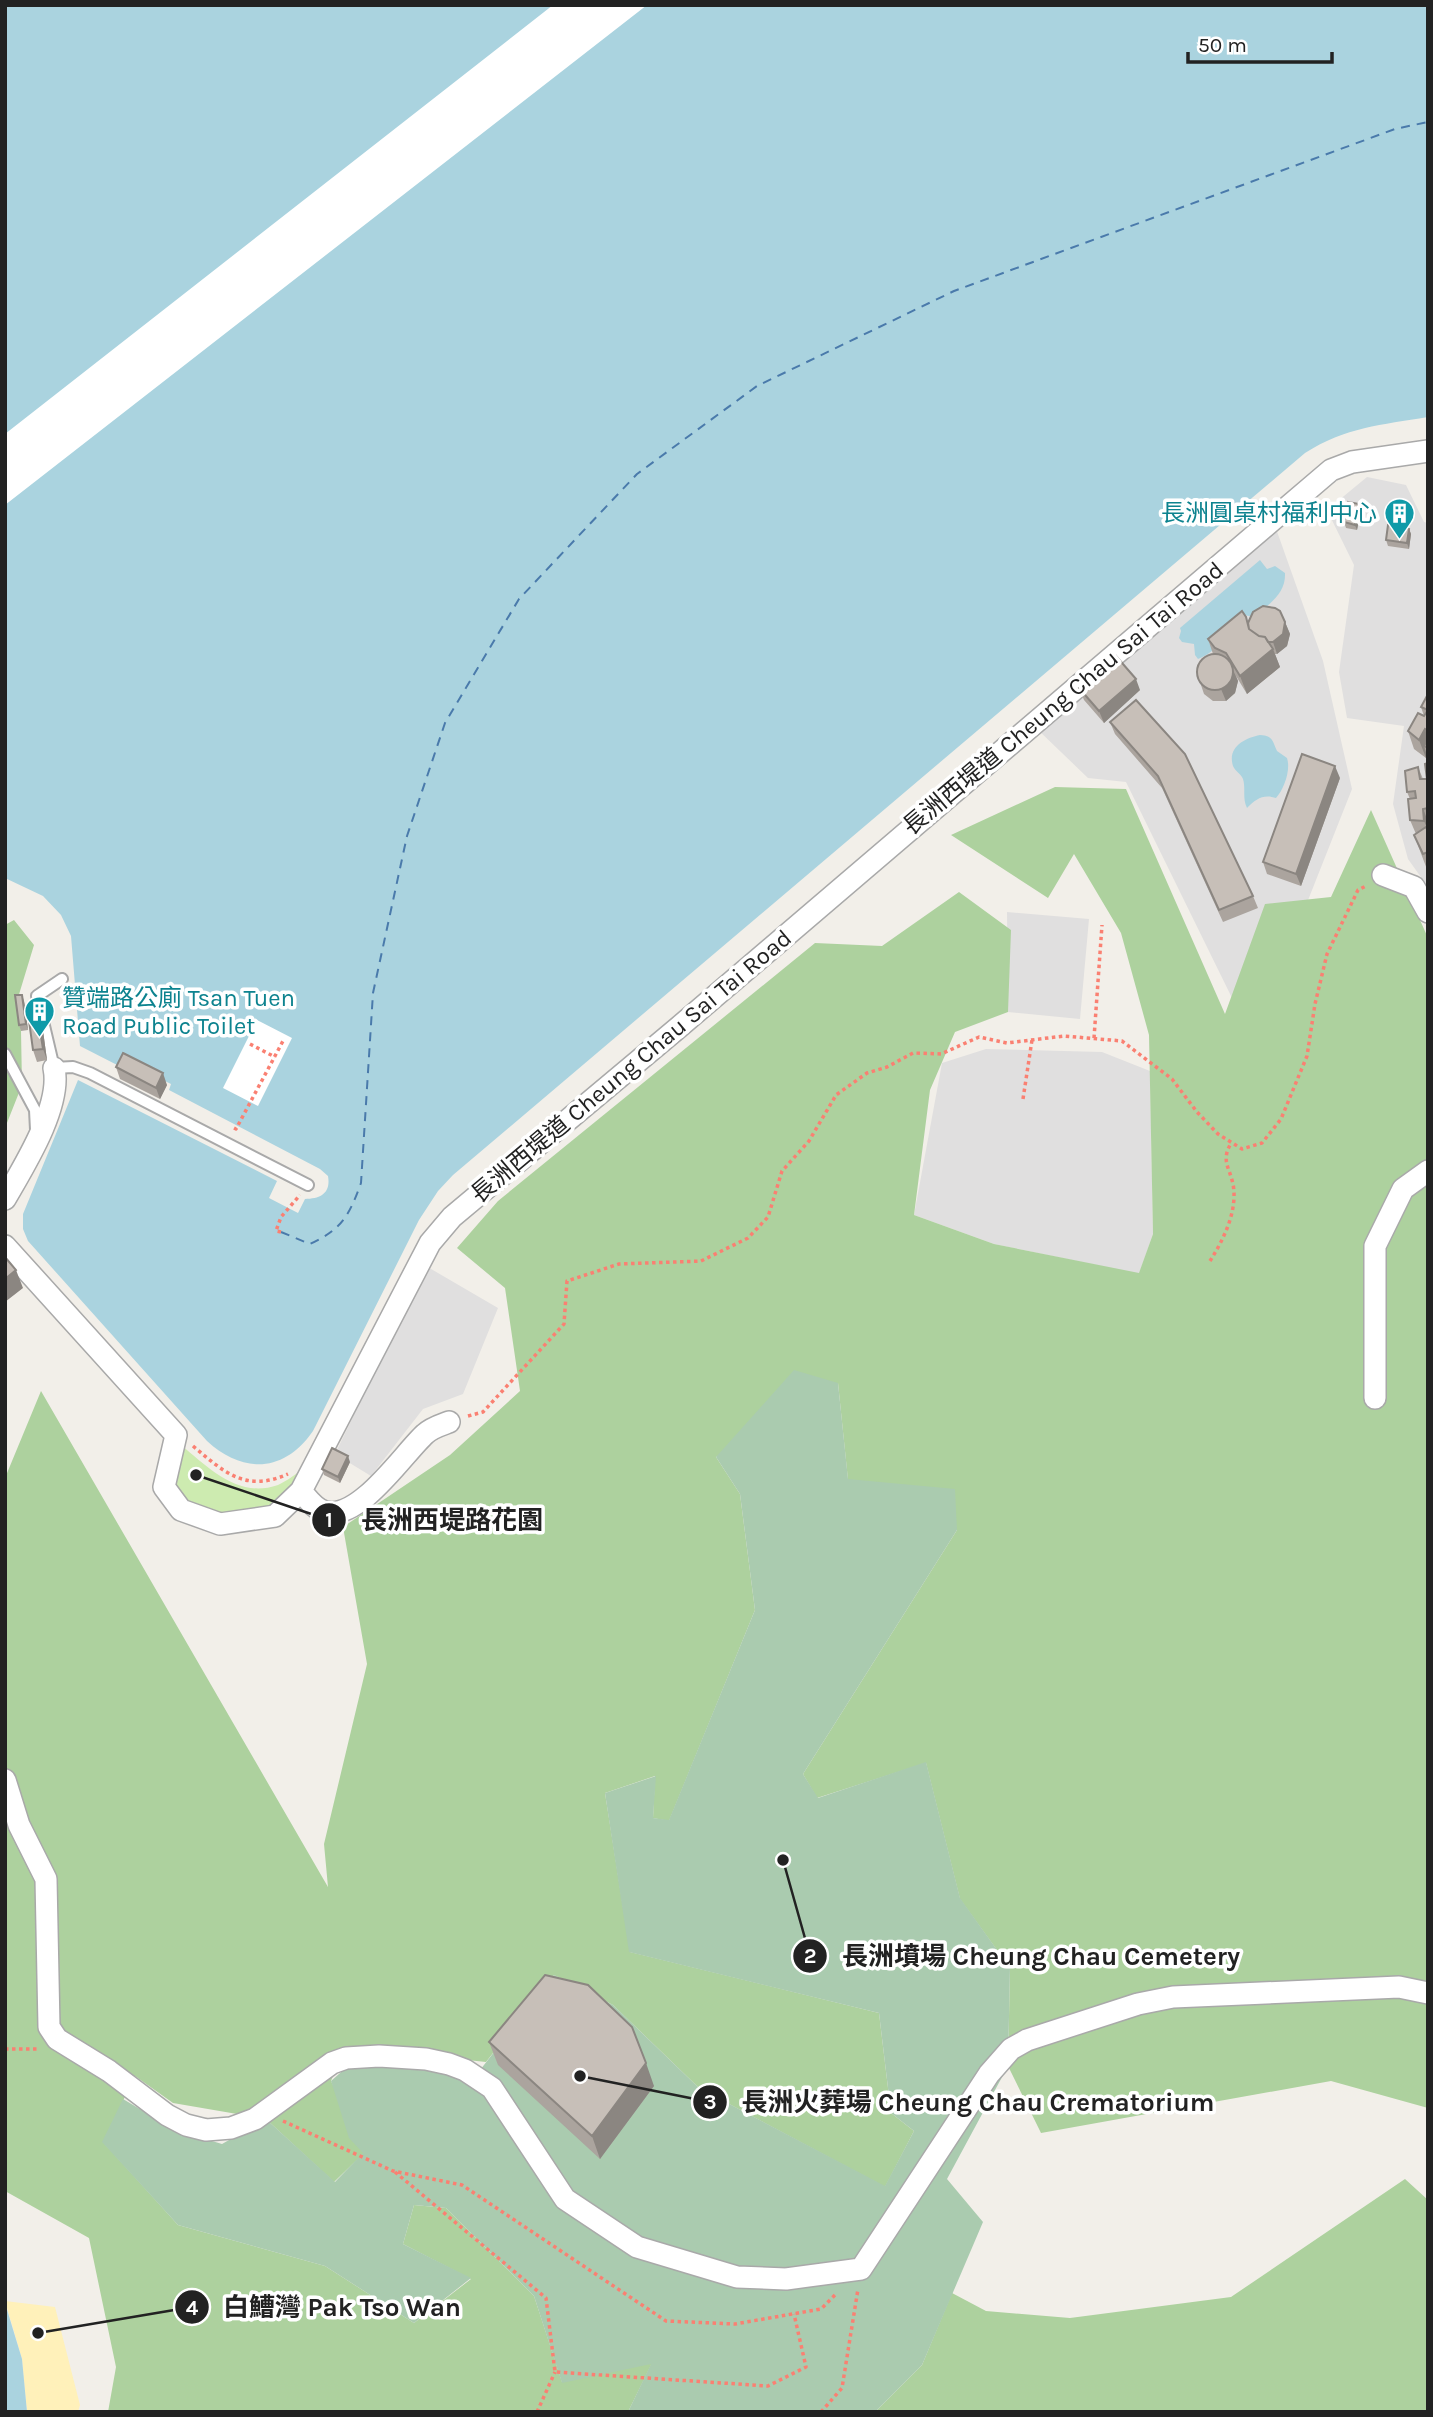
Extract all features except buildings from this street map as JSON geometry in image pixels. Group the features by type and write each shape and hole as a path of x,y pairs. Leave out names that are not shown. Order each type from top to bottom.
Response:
{"street":[{"name":"長洲西堤道 Cheung Chau Sai Tai Road","path":"176,1435 164,1487 181,1510 220,1524 275,1516 301,1492 430,1243 452,1217 679,1027 1331,470 1352,462 1428,451"},
{"path":"1383,875 1414,887 1428,912"},
{"path":"5,1199 37,1143 56,1087 54,1068"},
{"path":"1374,1398 1375,1246 1403,1189 1428,1171"},
{"path":"5,1246 176,1435"},
{"path":"301,1492 322,1511 328,1513 343,1510 376,1488 426,1432 449,1422"},
{"path":"5,1780 19,1825 46,1879 48,2020 52,2033 109,2071 167,2115 186,2125 219,2130 243,2124 265,2113 332,2063 346,2058 379,2056 438,2060 465,2070 492,2088 565,2199 637,2247 737,2277 786,2278 861,2269 989,2074 1011,2049 1027,2040 1138,2004 1173,1997 1399,1987 1428,1993"}],"lane":[{"path":"62,979 37,996 54,1068 73,1067 90,1073 308,1185"},
{"path":"5,1054 35,1110 37,1143"}],"path":[{"path":"449,1422 483,1412 564,1324 567,1281 618,1264 701,1261 748,1238 768,1217 782,1171 809,1141 836,1095 867,1073 887,1067 913,1053 941,1054 979,1037 1007,1043 1065,1036 1122,1041 1172,1079 1218,1135 1242,1149 1262,1143 1281,1119 1307,1056 1315,1004 1327,954 1358,890 1383,875"},
{"path":"1094,1038 1102,925"},
{"path":"1023,1098 1032,1040"},
{"path":"236,1129 283,1041"},
{"path":"250,1044 275,1057"},
{"path":"1210,1261 1229,1225 1233,1205 1233,1184 1226,1166 1227,1150 1231,1143"},
{"path":"281,1232 276,1231 281,1217 308,1185"},
{"path":"176,1435 234,1478 253,1481 274,1480 320,1456"},
{"path":"5,2049 53,2049 65,2043"},
{"path":"265,2113 393,2171 462,2185 666,2321 735,2324 821,2309 861,2269"},
{"path":"393,2171 546,2298 555,2372 537,2412"},
{"path":"821,2412 842,2388 861,2269"},
{"path":"555,2372 768,2386 806,2367 794,2314"}],"shaded area":[{"path":"1367,477 1406,485 1424,522 1428,523 1428,887 1408,859 1393,804 1404,726 1347,718 1339,672 1354,565 1327,510"},
{"path":"1274,523 1323,661 1352,789 1257,1029 1233,1000 1126,782 1088,778 1035,727"},
{"path":"1007,912 1089,919 1080,1019 1008,1012"},
{"path":"986,1049 1102,1052 1150,1071 1153,1234 1139,1274 994,1244 914,1215 942,1063"},
{"path":"426,1266 498,1308 463,1394 423,1409 371,1476 335,1454"}],"green space":[{"path":"1055,787 1126,789 1225,1014 1265,904 1331,897 1371,810 1428,938 1428,2108 1331,2081 1041,2133 1008,2066 1010,1968 960,1899 926,1763 817,1798 803,1774 957,1530 848,1480 838,1383 716,1457 740,1494 755,1610 669,1821 653,1818 655,1776 605,1793 630,1952 879,2013 891,2113 914,2131 885,2187 699,2088 613,2005 554,1975 486,2062 345,2047 331,2081 364,2153 334,2182 266,2119 173,2103 135,2076 103,2142 178,2225 325,2266 414,2323 471,2279 403,2244 414,2205 446,2208 534,2296 562,2382 652,2363 628,2412 108,2412 116,2367 89,2238 5,2191 5,1478 41,1391 328,1887 324,1844 367,1664 343,1527 450,1455 520,1391 505,1288 457,1248 498,1201 815,943 882,946 959,892 1011,930 1008,1012 955,1032 930,1090 914,1215 994,1244 1139,1273 1153,1234 1149,1035 1121,933 1074,854 1048,898 951,835"},
{"path":"14,920 34,945 17,1001 21,1031 22,1085 5,1128 5,925"},
{"path":"794,1370 838,1383 848,1479 955,1489 957,1530 803,1774 818,1798 926,1762 960,1898 1010,1968 1008,2066 947,2179 983,2222 922,2365 875,2412 628,2412 651,2364 562,2383 534,2296 446,2208 414,2205 403,2244 471,2278 414,2323 325,2266 178,2225 102,2142 123,2099 175,2130 222,2144 266,2119 335,2182 363,2153 349,2138 331,2081 348,2066 419,2065 470,2083 554,1975 613,2005 699,2088 885,2186 914,2131 891,2113 879,2013 629,1952 605,1793 656,1776 653,1818 669,1820 755,1610 740,1494 716,1457"},
{"path":"181,1445 225,1479 250,1488 278,1485 306,1467 280,1503 257,1512 218,1516 186,1506 172,1484"},
{"path":"1405,2179 1428,2200 1428,2412 875,2412 922,2365 952,2293 986,2311 1070,2318 1231,2297"}],"sand":[{"path":"5,2301 55,2307 80,2405 78,2412 27,2412 22,2359"}],"water":[{"path":"5,5 1428,5 1428,417 1350,432 1305,453 453,1175 438,1191 419,1220 313,1431 302,1445 289,1455 263,1464 235,1459 207,1441 28,1241 23,1229 23,1214 78,1080 277,1181 269,1198 298,1213 305,1199 324,1194 329,1182 328,1176 320,1169 169,1090 171,1084 126,1062 123,1068 80,1046 71,936 61,915 43,896 5,878"},
{"path":"1260,560 1267,569 1275,566 1285,573 1280,593 1254,617 1244,615 1218,646 1198,659 1194,644 1182,642 1179,638 1180,628"},
{"path":"1260,735 1270,738 1277,751 1287,758 1287,774 1276,798 1260,798 1247,808 1243,779 1233,766 1232,759 1239,744"},
{"path":"5,2303 22,2359 27,2412 5,2412"}],"pier":[{"path":"553,5 647,5 5,505 5,434"},
{"path":"257,1020 292,1038 258,1106 223,1088"}],"ferry route":[{"path":"281,1232 310,1244 330,1233 348,1213 361,1183 373,993 407,836 445,723 519,599 637,474 757,386 954,291 1395,129 1428,122"}],"place":[{"name":"長洲圓桌村福利中心","path":"1400,540"},
{"name":"贊端路公廁 Tsan Tuen Road Public Toilet","path":"39,1039"},
{"name":"長洲西堤路花園","path":"196,1475"},
{"name":"長洲墳場 Cheung Chau Cemetery","path":"783,1860"},
{"name":"長洲火葬場 Cheung Chau Crematorium","path":"580,2076"},
{"name":"白鰽灣 Pak Tso Wan","path":"38,2333"}]}
